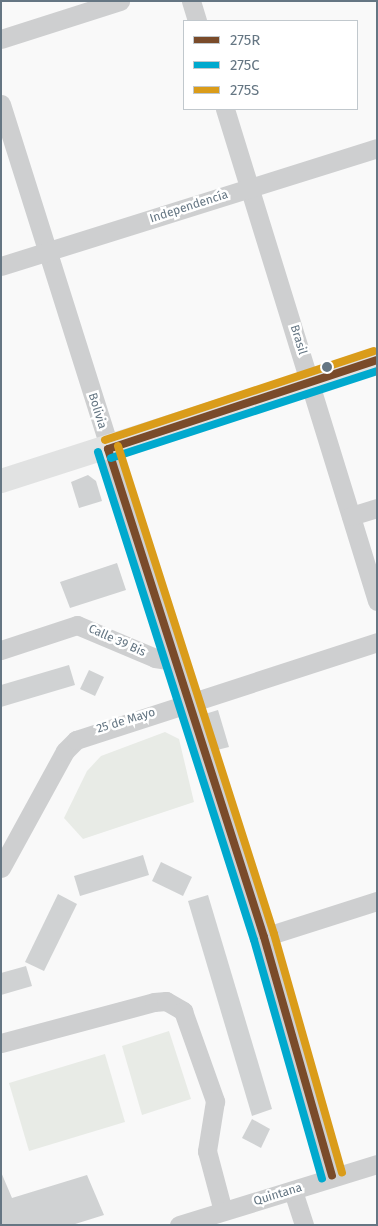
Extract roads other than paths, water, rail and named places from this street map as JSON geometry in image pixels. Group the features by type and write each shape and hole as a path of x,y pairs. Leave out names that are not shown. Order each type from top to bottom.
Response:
{"main road":[{"path":"1,481 108,449 377,360"}],"street":[{"path":"1,39 120,1"},
{"path":"191,1 198,20"},
{"name":"Bolivia","path":"1,104 49,251 108,449 264,937 332,1176"},
{"name":"Brasil","path":"226,110 377,601"},
{"name":"Independencía","path":"1,266 377,148"},
{"path":"351,516 377,508"},
{"name":"Calle 39 Bis","path":"1,650 76,626 155,658 175,661"},
{"name":"25 de Mayo","path":"1,868 65,750 76,740 190,701 377,642"},
{"path":"264,937 377,901"},
{"path":"1,1043 154,1002 166,1001 182,1011 215,1101 207,1151 223,1211"},
{"name":"Quintana","path":"188,1224 223,1211 293,1191 332,1176 377,1164"},
{"path":"293,1191 304,1225"}]}
